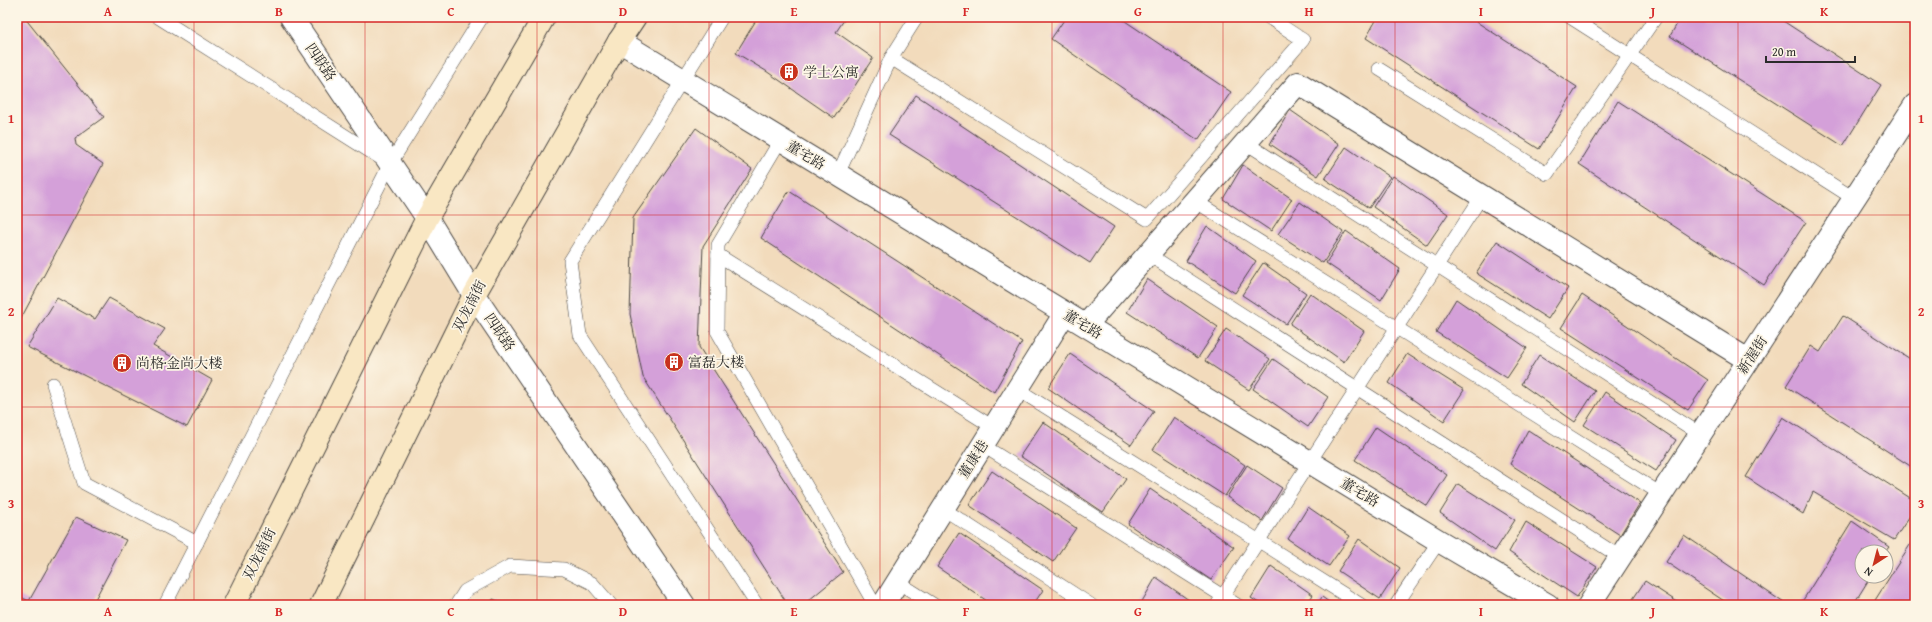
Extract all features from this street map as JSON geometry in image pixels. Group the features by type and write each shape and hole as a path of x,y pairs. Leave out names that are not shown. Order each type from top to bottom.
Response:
{"main road":[{"name":"双龙南街","path":"234,605 427,218 544,17"},
{"name":"双龙南街","path":"322,605 474,295 619,41 635,17"}],"street":[{"name":"四联路","path":"291,17 427,218 474,295 684,605"},
{"name":"董宅路","path":"619,41 1439,541 1534,601"},
{"path":"1086,325 1298,83 1748,360"},
{"name":"新渥街","path":"1589,605 1915,105"},
{"name":"董康巷","path":"883,605 896,581 1065,313"}],"lane":[{"path":"158,17 390,164"},
{"path":"165,605 390,164 482,17"},
{"path":"722,17 570,261 580,335 758,605"},
{"path":"838,174 892,58 917,17"},
{"path":"892,58 1147,219 1303,40 1268,17"},
{"path":"1570,17 1853,198"},
{"path":"1379,69 1548,174 1656,17"},
{"path":"781,140 718,244 717,331 875,605"},
{"path":"1246,143 1700,434"},
{"path":"1220,601 1482,196"},
{"path":"1195,201 1661,494"},
{"path":"1148,254 1620,558"},
{"path":"718,256 988,436 1220,601 1237,605"},
{"path":"53,384 84,483 197,543"},
{"path":"1017,389 1361,605"},
{"path":"942,508 1091,605"},
{"path":"1396,605 1439,541"},
{"path":"456,605 465,591 510,566 564,569 592,583 610,605"},
{"path":"896,581 934,605"}],"building":[{"path":"17,17 24,17 104,117 75,138 76,145 103,164 17,326"},
{"path":"758,17 846,17 836,32 873,58 834,118 766,71 736,53"},
{"path":"1066,17 1119,17 1231,92 1198,140 1051,39"},
{"path":"1378,17 1469,17 1577,87 1539,149 1366,38"},
{"path":"1681,17 1777,17 1881,85 1843,146 1670,36"},
{"path":"916,95 1114,227 1090,263 889,135"},
{"path":"1618,101 1806,222 1764,285 1579,164"},
{"path":"1290,110 1339,144 1318,176 1270,144"},
{"name":"富磊大楼","path":"696,128 752,169 703,246 699,347 843,572 803,605 788,605 643,377 630,314 633,218"},
{"path":"1346,147 1390,177 1369,208 1325,179"},
{"path":"1243,165 1292,199 1271,231 1223,199"},
{"path":"1393,176 1448,214 1427,245 1373,207"},
{"path":"789,191 1022,342 994,392 761,238"},
{"path":"1300,202 1343,232 1323,263 1278,234"},
{"path":"1207,226 1256,261 1235,293 1186,261"},
{"path":"1346,231 1400,269 1381,300 1326,263"},
{"path":"1497,241 1568,288 1548,319 1476,273"},
{"path":"1263,263 1306,293 1286,324 1242,295"},
{"path":"1147,279 1218,327 1198,358 1127,312"},
{"path":"1310,293 1364,331 1344,362 1290,324"},
{"path":"1582,295 1708,380 1688,410 1561,328"},
{"name":"尚格·金尚大楼","path":"57,298 95,319 109,298 165,329 153,346 212,380 187,427 27,347"},
{"path":"1456,299 1527,348 1507,378 1436,332"},
{"path":"1843,316 1915,362 1915,469 1786,386 1811,346 1820,352"},
{"path":"1226,329 1270,359 1249,390 1205,361"},
{"path":"1070,354 1154,411 1131,445 1048,388"},
{"path":"1407,354 1464,390 1444,421 1389,383"},
{"path":"1539,355 1595,391 1575,422 1521,384"},
{"path":"1273,359 1328,397 1308,427 1253,389"},
{"path":"1605,392 1676,440 1656,471 1584,425"},
{"path":"1174,417 1245,465 1225,496 1153,450"},
{"path":"1783,417 1915,501 1915,508 1894,540 1813,492 1803,514 1746,477"},
{"path":"1043,422 1126,479 1103,512 1020,456"},
{"path":"1376,427 1447,475 1427,506 1355,460"},
{"path":"1528,430 1640,503 1620,535 1510,464"},
{"path":"1247,465 1282,488 1262,521 1227,497"},
{"path":"992,471 1076,528 1053,562 969,505"},
{"path":"1458,484 1515,520 1495,551 1440,513"},
{"path":"1150,489 1234,547 1211,580 1128,524"},
{"path":"1308,507 1350,536 1329,566 1288,539"},
{"path":"76,517 126,540 92,605 17,605 17,595 29,601"},
{"path":"1852,521 1885,544 1854,544 1854,584 1866,584 1853,605 1800,605"},
{"path":"1526,522 1597,567 1577,597 1509,552"},
{"path":"959,533 1043,590 1033,605 993,605 937,567"},
{"path":"1684,535 1787,605 1730,605 1666,562"},
{"path":"1915,537 1915,605 1872,605 1885,584 1894,584 1894,570"},
{"path":"1359,539 1400,568 1380,599 1338,571"},
{"path":"1271,566 1313,595 1306,605 1262,605 1251,598"},
{"path":"1156,577 1196,605 1140,605"},
{"path":"1645,581 1682,605 1629,605"},
{"path":"1322,597 1333,605 1317,605"},
{"path":"493,599 507,605 490,605"}],"place":[{"name":"学士公寓","path":"789,72"},
{"name":"富磊大楼","path":"674,362"},
{"name":"尚格·金尚大楼","path":"122,363"}]}
